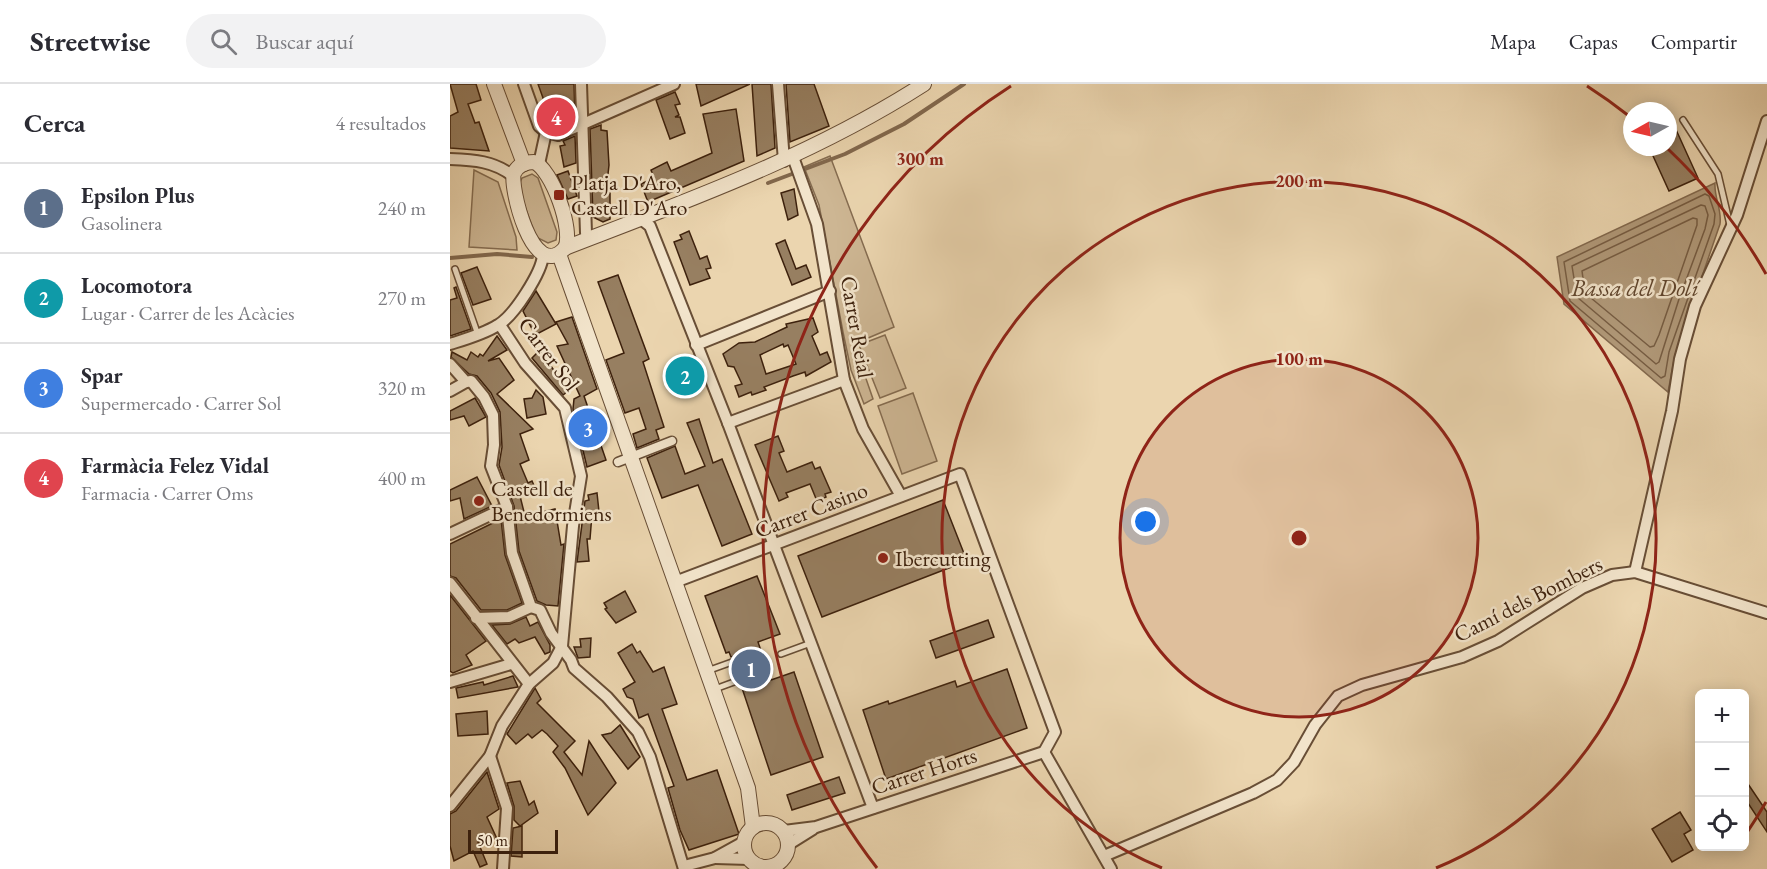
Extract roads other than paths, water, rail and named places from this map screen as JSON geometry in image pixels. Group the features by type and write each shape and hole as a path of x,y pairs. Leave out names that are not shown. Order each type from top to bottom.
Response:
{"street":[{"path":"494,84 524,164"},
{"path":"524,84 539,126 546,132 558,135 674,84"},
{"path":"581,84 593,234"},
{"name":"Carrer Reial","path":"778,84 791,161 817,224 844,380 863,429 901,496"},
{"path":"715,858 749,859 765,868 782,865 789,844 784,831 769,823 748,788 675,582 624,459 562,251 568,238 566,225 547,171 539,164 524,164 513,176 513,185 532,244 543,255 562,251 593,234 641,219 791,161 869,119 924,84"},
{"name":"Camí dels Bombers","path":"1104,856 1253,793 1277,780 1294,762 1315,725 1338,696 1362,685 1462,657 1498,641 1582,588 1612,575 1635,572 1672,411 1680,358 1695,306 1731,230 1767,121"},
{"path":"539,164 546,132"},
{"path":"450,159 479,160 501,166 513,176"},
{"path":"641,219 650,226 728,423 873,808"},
{"path":"566,225 593,234"},
{"name":"Carrer Sol","path":"543,255 542,264 522,297 500,325 525,363 565,408 583,476 573,526 562,646 553,663"},
{"path":"696,345 830,291"},
{"path":"450,344 500,325"},
{"path":"450,364 466,382"},
{"path":"728,423 844,380"},
{"path":"450,391 471,381 484,397 492,415 494,445 492,466 509,506 512,553 531,607"},
{"path":"624,459 672,441"},
{"name":"Carrer Casino","path":"675,582 960,474 1055,732 1044,752"},
{"path":"571,482 583,476"},
{"path":"450,534 509,506"},
{"path":"1635,572 1767,614"},
{"path":"450,583 511,664 529,684"},
{"path":"476,618 510,617 531,607 540,610 551,633 562,646 574,668 607,697 638,732 650,757 684,867 715,858 744,842 753,827 748,788"},
{"path":"450,806 490,756 502,726 529,684 553,663 574,668"},
{"path":"450,682 511,664"},
{"path":"1044,752 1111,869"},
{"name":"Carrer Horts","path":"784,831 816,827 1044,752"},
{"path":"490,756 507,808 503,869"},
{"path":"753,827 769,823"},
{"name":"Carrer Horts","path":"789,844 816,827"},
{"path":"744,842 749,859"}],"lane":[{"path":"1683,120 1718,174 1731,230"},
{"path":"455,269 478,335"},
{"path":"781,654 811,643"},
{"path":"707,671 746,657 753,675 713,689"}],"water":[{"name":"Bassa del Dolí","path":"1715,183 1720,224 1675,355 1668,392 1564,304 1557,257"}],"waterway":[{"path":"768,183 845,154 904,124 964,84"},
{"path":"450,258 497,254 532,257"}],"place":[{"name":"Farmàcia Felez Vidal","path":"556,117"},
{"name":"Platja D'Aro, Castell D'Aro","path":"559,195"},
{"name":"Locomotora","path":"685,376"},
{"name":"Spar","path":"588,428"},
{"name":"Castell de Benedormiens","path":"479,501"},
{"name":"Ibercutting","path":"883,558"},
{"name":"Epsilon Plus","path":"751,669"}]}
